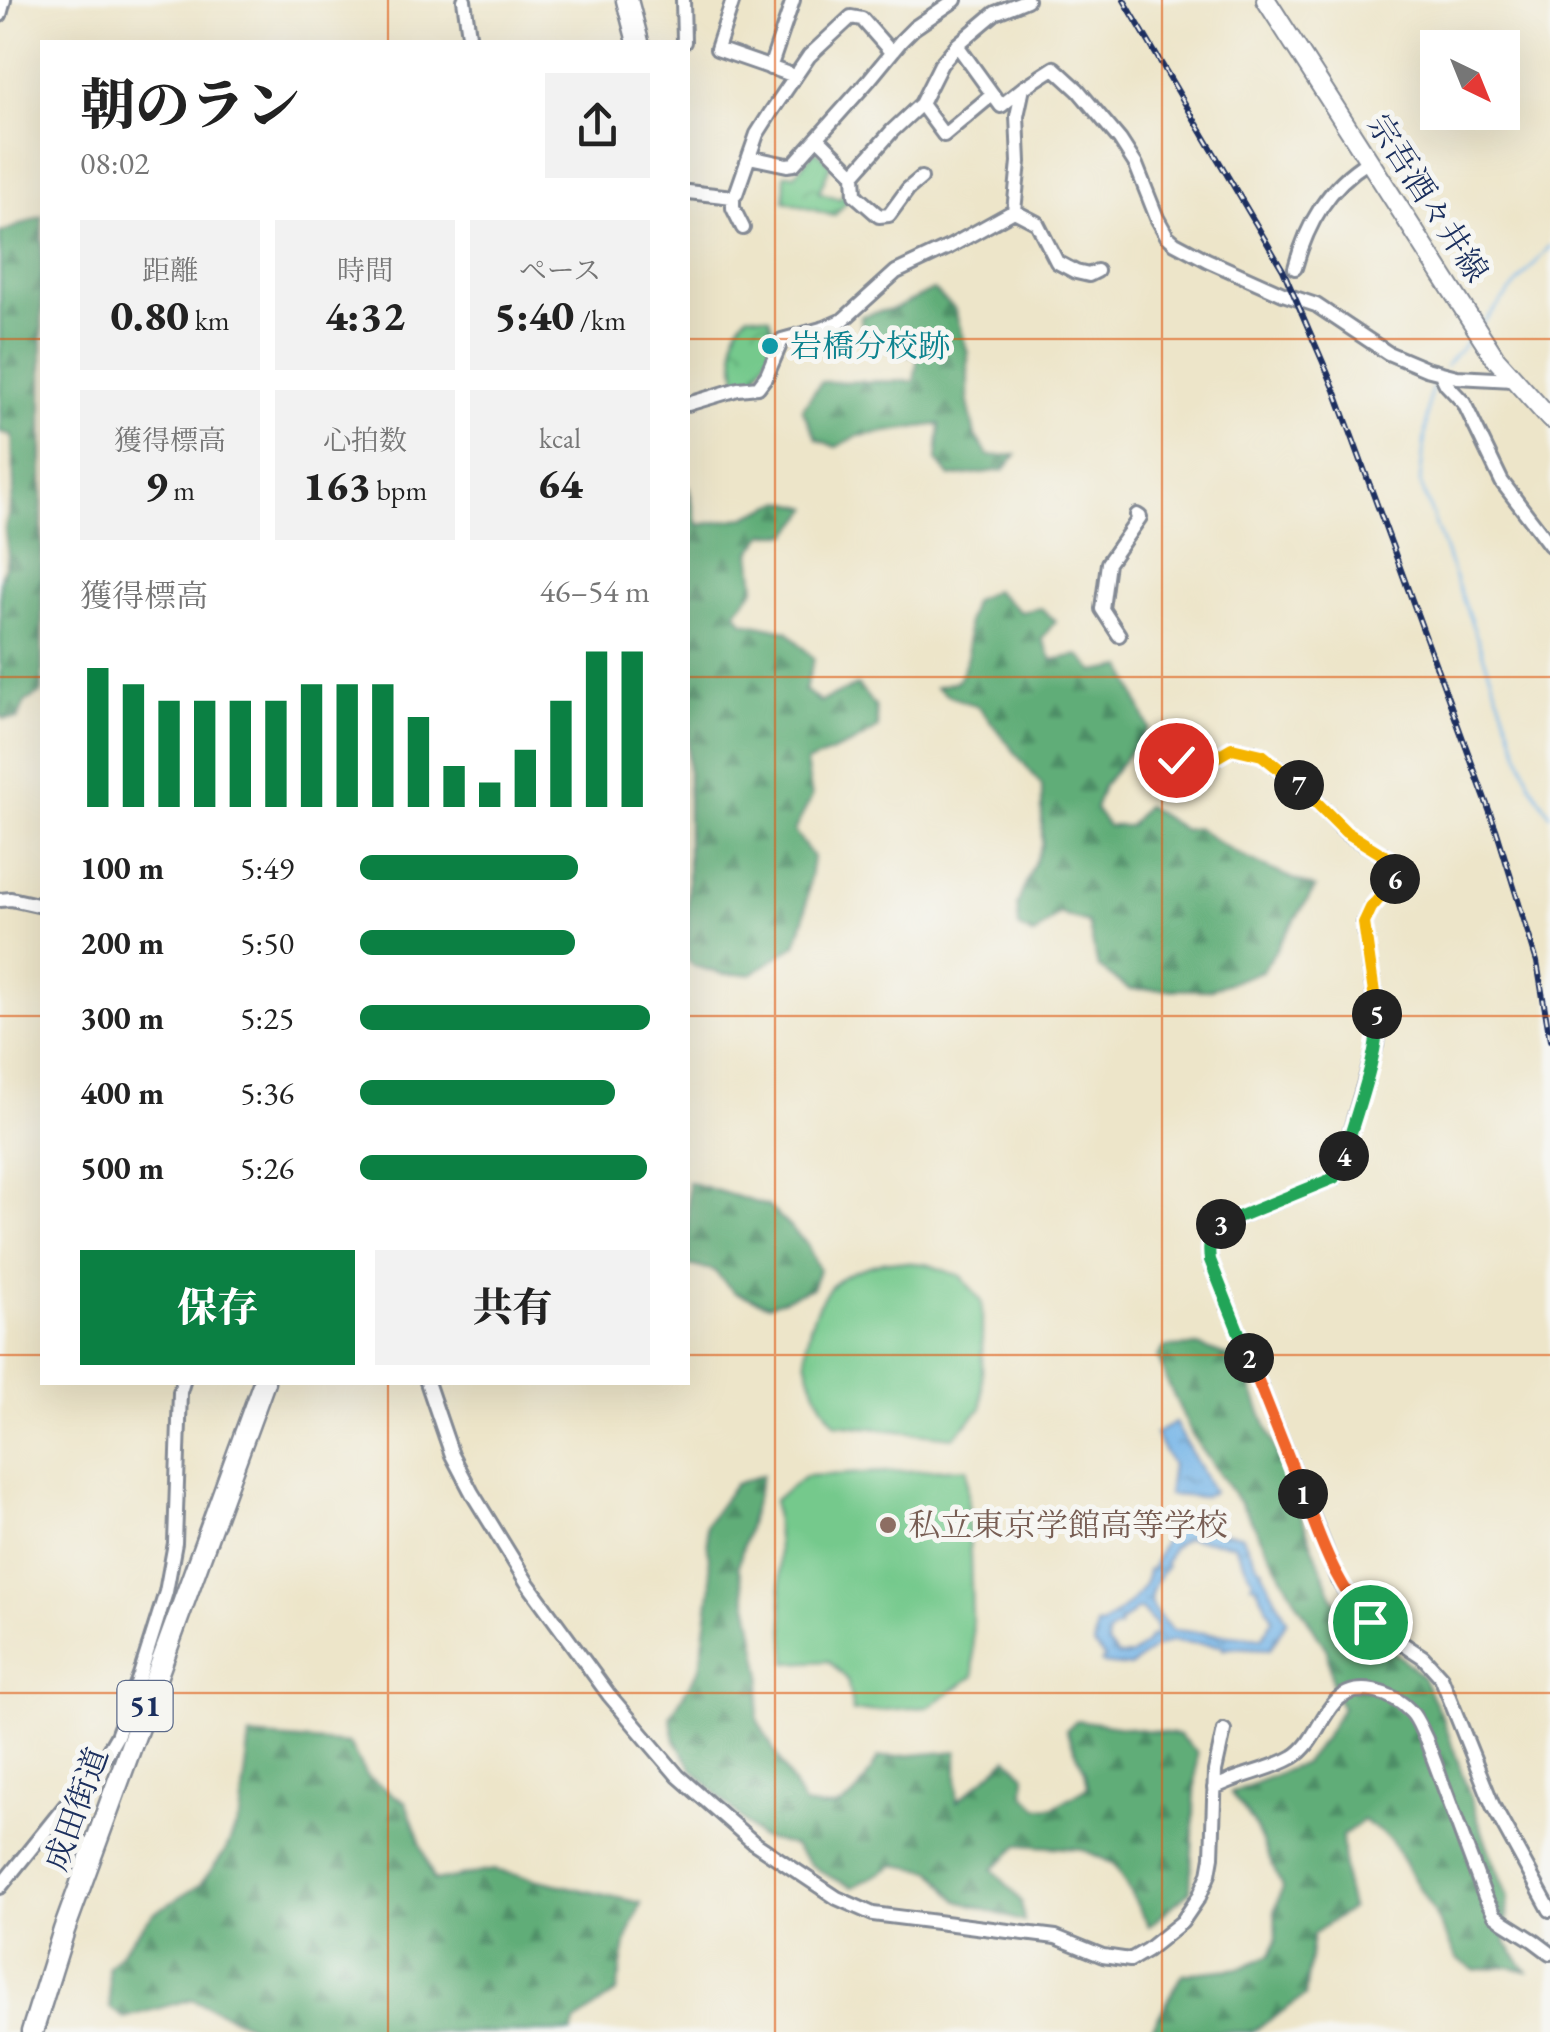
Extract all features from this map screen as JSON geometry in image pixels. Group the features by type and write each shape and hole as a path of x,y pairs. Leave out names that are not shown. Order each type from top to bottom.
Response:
{"highway":[{"path":"628,0 638,40"},
{"name":"成田街道","path":"32,2032 64,1930 263,1385"}],"main road":[{"name":"宗吾酒々井線","path":"1266,0 1478,331 1513,380 1550,419"}],"street":[{"path":"0,16 4,0"},
{"path":"464,0 470,40"},
{"path":"683,0 684,40"},
{"path":"733,0 717,50 796,76"},
{"path":"770,68 793,0"},
{"path":"749,156 794,164 914,28 955,0"},
{"path":"984,0 995,12"},
{"path":"921,178 888,214 879,216 854,194 854,174 920,104 941,64 957,45 995,12 1027,0"},
{"path":"743,228 733,208 733,197 757,134 809,56 851,17 862,19 892,52"},
{"path":"957,45 1001,106 1054,68 1078,90 1128,152 1157,218 1175,243 1283,294 1316,305 1388,353 1442,374 1513,380"},
{"path":"1014,211 1019,162 1017,116 1023,88"},
{"path":"920,104 944,134 992,95"},
{"path":"818,138 854,174"},
{"path":"1295,268 1303,240 1327,197 1369,161"},
{"path":"690,192 733,197"},
{"path":"1014,211 1036,222 1057,262 1089,275 1097,271"},
{"path":"690,403 738,388 758,387 782,340 843,320 896,272 1014,211"},
{"path":"1442,374 1446,384 1464,402 1502,482 1550,545"},
{"path":"1119,635 1102,609 1108,563 1140,516 1137,515"},
{"path":"1176,760 1194,770 1232,748 1262,755 1306,791 1346,832 1402,871 1371,908 1364,923 1378,1026 1376,1045 1340,1167 1334,1178 1224,1222 1212,1233 1208,1245 1210,1260 1338,1580 1370,1622 1423,1656 1441,1677 1493,1806 1550,1910"},
{"path":"0,900 40,906"},
{"path":"0,1886 106,1756 140,1675 166,1592 175,1542 182,1385"},
{"path":"428,1385 452,1455 472,1493 528,1584 609,1695 678,1776 753,1842 837,1898 873,1914 1056,1937 1103,1956 1130,1960 1182,1922 1209,1874 1215,1771 1224,1730"},
{"path":"1214,1788 1304,1749 1337,1700 1351,1692 1372,1690 1386,1695 1402,1703 1420,1727 1485,1898 1496,1915 1550,1953"}],"green space":[{"path":"815,150 831,164 819,192 840,199 848,184 850,198 834,216 784,201 785,174 795,174"},
{"path":"40,217 40,693 25,702 18,719 4,719 0,714 0,583 8,555 5,529 14,489 12,435 0,432 0,233"},
{"path":"933,290 954,308 968,353 968,402 975,436 989,456 1016,455 1004,470 950,477 937,460 940,424 858,436 836,447 817,439 802,409 821,382 914,381 918,357 862,343 861,316 896,308"},
{"path":"748,314 769,317 776,339 755,379 737,383 735,337"},
{"path":"690,493 698,525 743,518 783,501 810,508 789,534 765,534 751,552 755,588 736,611 743,622 787,631 814,659 805,690 820,702 857,685 875,706 878,728 806,763 812,797 794,831 813,857 796,945 751,974 723,974 690,963"},
{"path":"994,590 1020,612 1041,608 1055,621 1042,639 1052,660 1079,655 1095,672 1124,667 1149,728 1103,786 1095,809 1108,826 1129,826 1146,806 1184,830 1198,828 1240,855 1315,888 1262,971 1209,990 1129,989 1098,967 1088,923 1059,914 1033,936 1019,927 1017,905 1042,844 1042,786 979,707 936,687 958,681 968,657 967,622 973,601"},
{"path":"690,1183 768,1206 807,1244 819,1270 812,1288 769,1305 734,1292 713,1270 690,1265"},
{"path":"886,1261 927,1264 962,1277 982,1302 982,1408 954,1437 836,1424 812,1380 807,1344 823,1296 847,1274"},
{"path":"1198,1346 1241,1361 1333,1598 1359,1626 1422,1677 1443,1719 1508,1897 1506,1943 1527,1971 1505,1966 1475,1970 1457,1959 1391,1840 1363,1820 1342,1836 1351,1908 1313,1934 1305,1996 1252,2032 1150,2032 1183,1974 1241,1968 1270,1955 1276,1941 1275,1909 1282,1887 1254,1824 1231,1793 1304,1763 1342,1708 1333,1691 1327,1650 1247,1513 1193,1437 1167,1381 1158,1357 1165,1347"},
{"path":"967,1468 974,1676 928,1707 853,1712 847,1679 829,1661 787,1663 774,1500 806,1476"},
{"path":"762,1475 738,1566 762,1676 757,1719 804,1805 829,1808 845,1802 859,1790 878,1758 957,1751 957,1802 1008,1758 1025,1775 1024,1794 1038,1808 1054,1807 1088,1787 1066,1730 1077,1720 1179,1735 1197,1753 1190,1891 1149,1926 1114,1864 1082,1849 1019,1845 993,1869 1021,1901 1024,1922 958,1901 933,1871 896,1865 853,1887 810,1864 794,1846 759,1837 693,1770 675,1740 670,1716 700,1668 711,1585 706,1524 735,1484"},
{"path":"250,1736 349,1744 366,1776 406,1803 434,1881 494,1870 641,1903 627,1939 617,1992 576,2022 572,2032 264,2032 192,1999 124,2018 110,2008 108,1967 154,1913 200,1885 225,1852 240,1818"}],"water":[{"path":"1175,1423 1213,1492 1203,1497 1168,1495 1172,1465 1155,1434"},
{"path":"1180,1528 1241,1535 1263,1569 1287,1620 1270,1649 1223,1649 1173,1641 1154,1648 1130,1667 1103,1664 1105,1659 1094,1645 1096,1625 1101,1626 1138,1595 1165,1539","holes":["1185,1538 1234,1544 1253,1580 1251,1584 1256,1586 1273,1618 1262,1638 1172,1630 1154,1610 1150,1599 1153,1589 1167,1566 1172,1548","1141,1609 1156,1626 1156,1635 1131,1656 1117,1656 1107,1644 1107,1635"]}],"waterway":[{"path":"1482,324 1550,246"},
{"path":"1445,367 1473,334"},
{"path":"1433,387 1420,482 1530,783 1550,814"}],"railway":[{"path":"1124,0 1283,270 1335,390 1496,829 1537,962 1550,1040"}],"place":[{"name":"岩橋分校跡","path":"770,346"},
{"name":"私立東京学館高等学校","path":"888,1525"}],"route":[{"path":"1176,760 1194,770 1232,748 1262,755 1306,791 1346,832 1402,871 1371,908 1364,923 1378,1026 1376,1045 1340,1167 1334,1178 1224,1222 1212,1233 1208,1245 1210,1260 1338,1580 1370,1622"}]}
